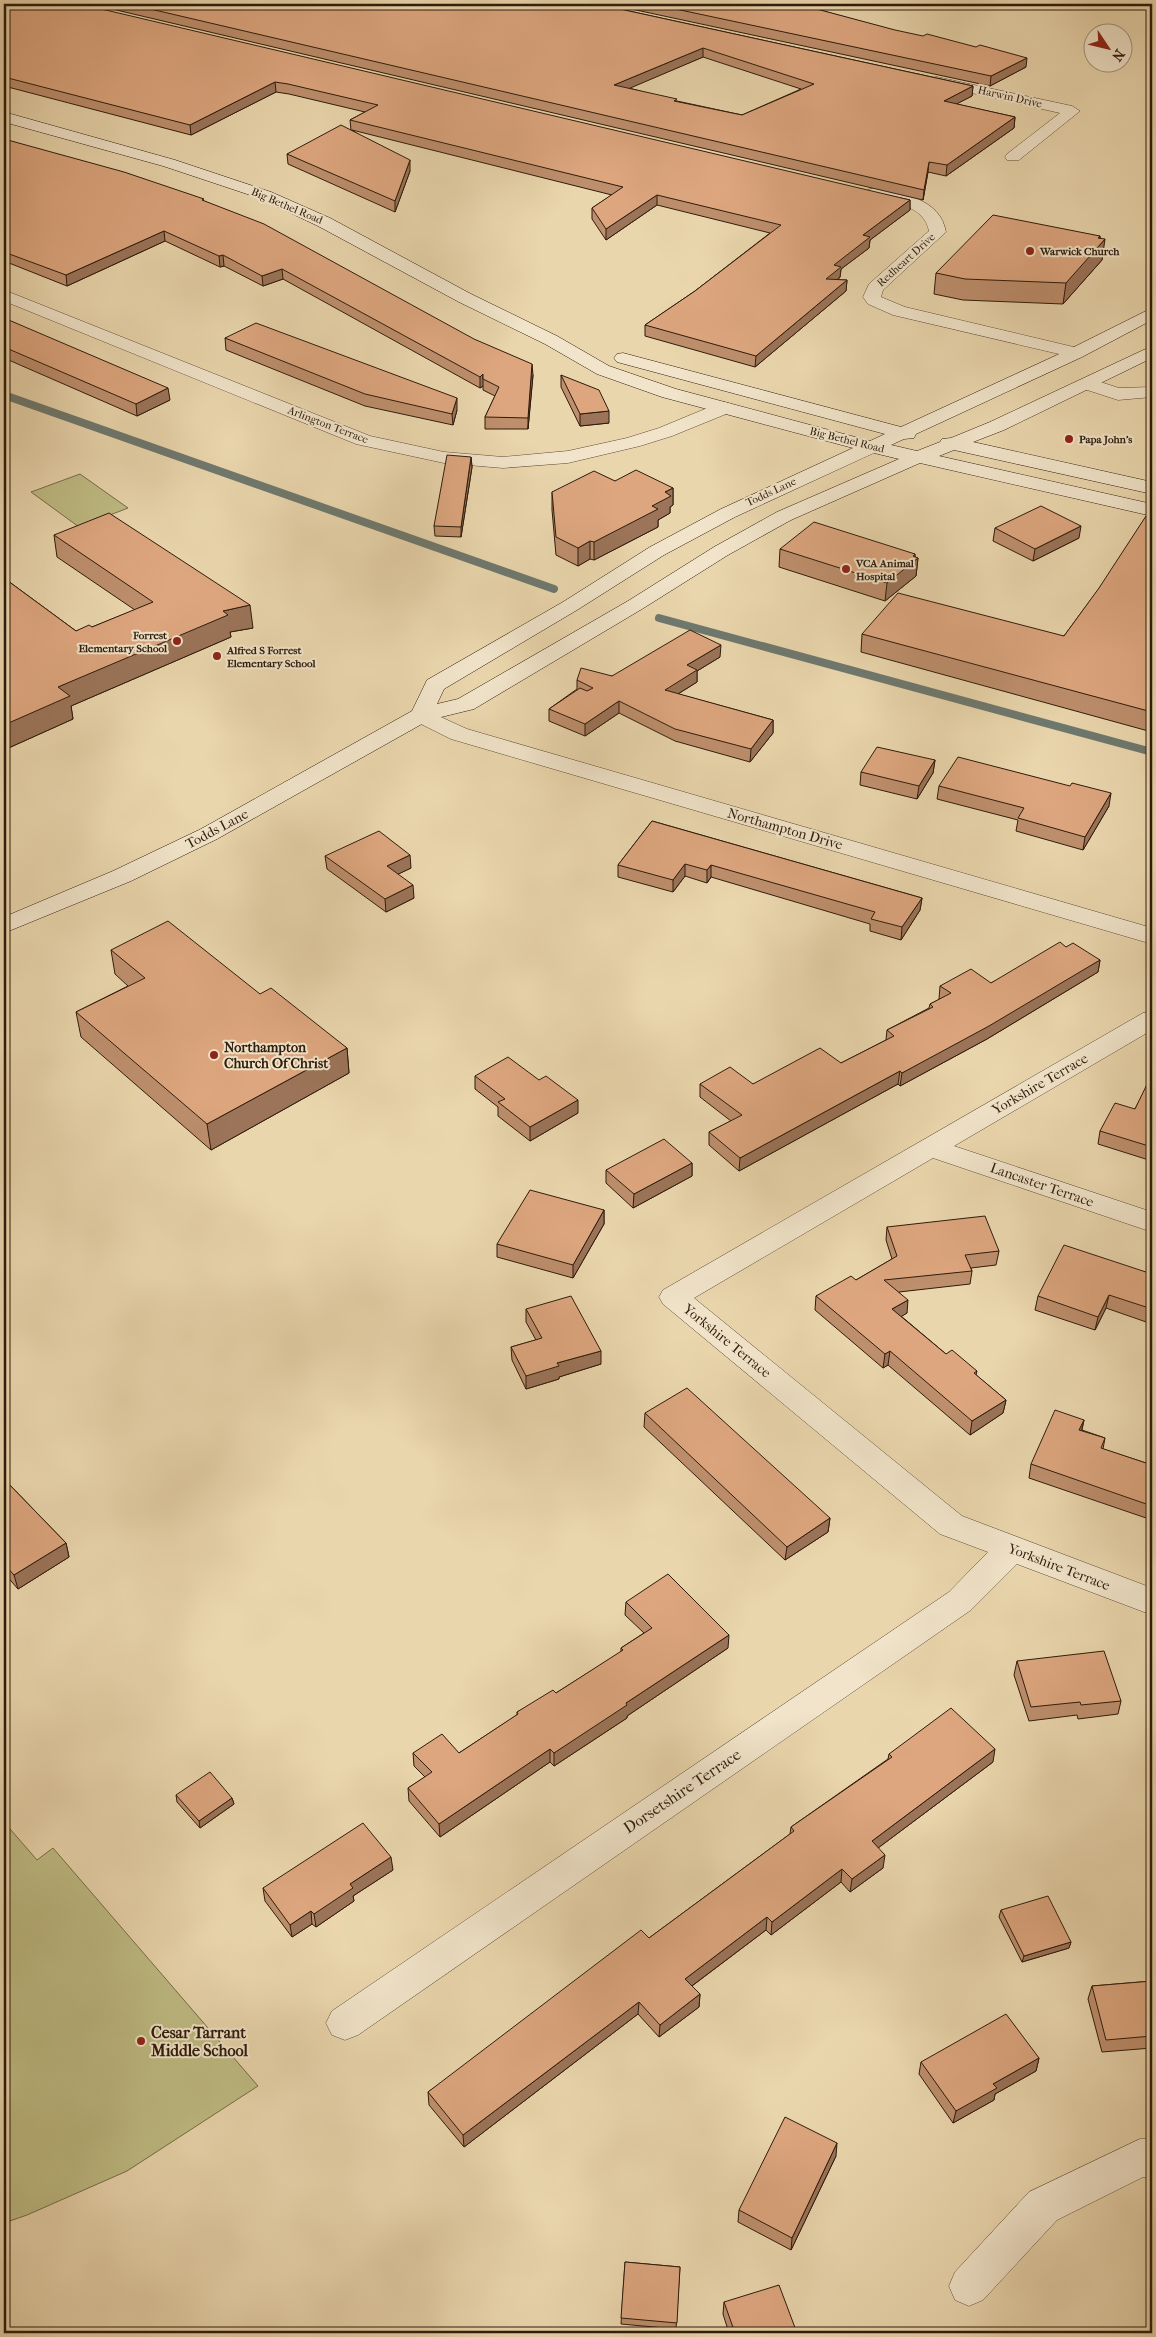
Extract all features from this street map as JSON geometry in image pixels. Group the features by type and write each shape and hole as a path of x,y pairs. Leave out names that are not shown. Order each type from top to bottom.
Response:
{"main road":[{"name":"Harwin Drive","path":"920,77 1072,111 1013,158"},
{"name":"Big Bethel Road","path":"5,119 169,163 265,195 324,222 480,306 551,340 603,370 669,393 872,446 1152,510"},
{"name":"Redheart Drive","path":"854,188 909,202 923,208 938,224 938,232 933,238 875,288 872,297 874,300 899,311 1076,353"},
{"name":"Arlington Terrace","path":"4,295 363,440 413,453 473,462 566,457 611,449 656,436 724,408"},
{"name":"Todds Lane","path":"421,715 435,685 657,552 763,495 1076,353 1152,313"},
{"name":"Big Bethel Road","path":"551,340 902,433 1152,488"},
{"name":"Todds Lane","path":"4,926 122,876 209,834 421,715 466,704 635,605 747,535 801,508 998,426 1088,384 1152,351"},
{"path":"1088,384 1118,394 1152,392"},
{"name":"Northampton Drive","path":"421,715 459,734 1152,936"},
{"name":"Yorkshire Terrace","path":"1152,1019 673,1297 951,1524 1011,1549 1152,1602"},
{"name":"Lancaster Terrace","path":"932,1148 1152,1222"},
{"name":"Dorsetshire Terrace","path":"345,2023 960,1601 1011,1549"},
{"path":"968,2286 1042,2206 1140,2158 1152,2158"}],"shaded area":[{"path":"80,474 128,508 79,527 31,492"},
{"path":"4,1822 37,1860 53,1848 258,2086 127,2171 27,2215 4,2223"}],"building":[{"path":"4,4 68,4 93,7 910,200 863,235 870,237 834,265 841,267 826,279 847,280 756,356 645,325 695,291 781,225 657,195 606,229 592,208 623,187 350,120 378,105 288,84 275,82 190,125 4,77"},
{"path":"129,4 597,4 973,86 944,101 1015,117 947,165 929,162 924,190","holes":["703,48 814,84 742,115 674,101 677,99 614,85"]},
{"path":"652,4 798,4 895,30 923,36 927,34 976,47 980,45 1027,58 991,76"},
{"path":"341,125 410,160 395,201 287,154"},
{"path":"4,139 124,172 204,199 202,200 264,224 474,339 532,364 528,418 485,417 499,387 483,379 483,374 480,377 282,269 262,276 223,255 219,256 164,231 66,275 4,252"},
{"path":"993,215 1100,236 1098,238 1105,239 1066,283 965,279 936,273"},
{"path":"4,318 168,388 136,404 4,347"},
{"path":"256,323 457,398 452,414 365,394 225,338"},
{"path":"561,375 599,390 609,411 580,414"},
{"path":"447,455 471,457 461,527 434,526"},
{"path":"636,470 673,488 665,492 671,496 652,506 658,509 594,542 590,541 578,548 556,537 552,492 594,471 615,481"},
{"path":"1041,506 1081,526 1035,549 995,528"},
{"path":"109,513 250,605 223,611 228,615 58,687 70,696 4,725 4,578 76,631 89,625 92,627 153,602 54,535"},
{"path":"1146,516 1152,517 1152,578 1148,584 1152,585 1152,712 862,634 898,593 1064,636 1099,588"},
{"path":"814,522 915,554 913,556 918,558 887,583 780,549"},
{"path":"690,630 721,645 687,665 697,670 665,690 773,720 751,749 675,729 619,701 585,724 549,709 580,688 587,691 593,688 577,680 581,668 612,676"},
{"path":"877,747 935,760 919,786 861,772"},
{"path":"958,757 1070,786 1072,783 1111,793 1085,837 1018,818 1024,808 939,786"},
{"path":"652,821 922,898 902,927 871,919 875,912 711,865 707,870 685,864 673,880 618,865"},
{"path":"379,831 410,855 387,866 413,885 385,899 325,856"},
{"name":"Northampton Church Of Christ","path":"168,921 260,994 271,988 347,1048 207,1124 76,1012 145,978 111,950"},
{"path":"1060,942 1066,947 1073,943 1100,960 989,1026 902,1073 900,1071 740,1158 709,1132 742,1115 700,1084 730,1067 753,1084 820,1048 841,1063 894,1036 887,1030 933,1007 930,1004 951,993 940,986 971,969 991,983"},
{"path":"508,1057 539,1080 546,1076 578,1100 530,1127 498,1102 505,1099 475,1076"},
{"path":"1151,1076 1152,1147 1100,1131 1115,1103 1135,1109"},
{"path":"664,1139 692,1163 634,1194 606,1170"},
{"path":"530,1190 604,1210 573,1265 497,1244"},
{"path":"985,1216 999,1251 965,1255 972,1271 884,1280 908,1300 892,1309 946,1354 952,1350 977,1371 974,1373 1006,1400 972,1421 890,1351 885,1354 816,1296 851,1276 856,1280 897,1256 887,1227"},
{"path":"1064,1245 1152,1274 1152,1309 1109,1295 1098,1317 1038,1296"},
{"path":"571,1296 601,1351 557,1363 559,1366 526,1376 511,1347 542,1338 526,1309"},
{"path":"687,1388 830,1518 787,1547 645,1413"},
{"path":"1055,1410 1084,1420 1079,1430 1105,1438 1101,1448 1152,1465 1152,1506 1031,1464"},
{"path":"4,1479 66,1543 14,1575 4,1564"},
{"path":"668,1574 729,1635 554,1753 550,1749 439,1824 408,1788 432,1772 413,1753 442,1734 459,1753 518,1714 517,1712 553,1690 556,1693 623,1650 621,1648 652,1628 626,1602"},
{"path":"1104,1651 1121,1701 1081,1705 1080,1702 1031,1707 1017,1661"},
{"path":"951,1708 995,1749 872,1841 885,1855 852,1879 842,1869 772,1922 767,1917 685,1979 700,1994 660,2025 639,2002 463,2135 428,2092 641,1930 649,1938 794,1831 791,1827 892,1757 889,1754"},
{"path":"210,1772 232,1798 199,1821 176,1795"},
{"path":"363,1823 391,1857 350,1884 353,1888 314,1914 311,1911 290,1925 263,1888"},
{"path":"1048,1896 1071,1942 1024,1956 1001,1910"},
{"path":"1152,1981 1152,2036 1106,2040 1092,1986"},
{"path":"1006,2014 1039,2058 993,2084 997,2088 956,2111 921,2062"},
{"path":"785,2117 837,2143 792,2238 739,2210"},
{"path":"625,2262 680,2267 677,2323 621,2318"},
{"path":"779,2285 797,2333 735,2333 724,2302"}],"waterway":[{"path":"4,395 554,589"},
{"path":"659,618 1152,752"}],"place":[{"name":"Warwick Church","path":"1030,251"},
{"name":"Papa John's","path":"1069,439"},
{"name":"VCA Animal Hospital","path":"846,569"},
{"name":"Forrest Elementary School","path":"177,641"},
{"name":"Alfred S Forrest Elementary School","path":"217,656"},
{"name":"Northampton Church Of Christ","path":"214,1055"},
{"name":"Cesar Tarrant Middle School","path":"141,2041"}]}
